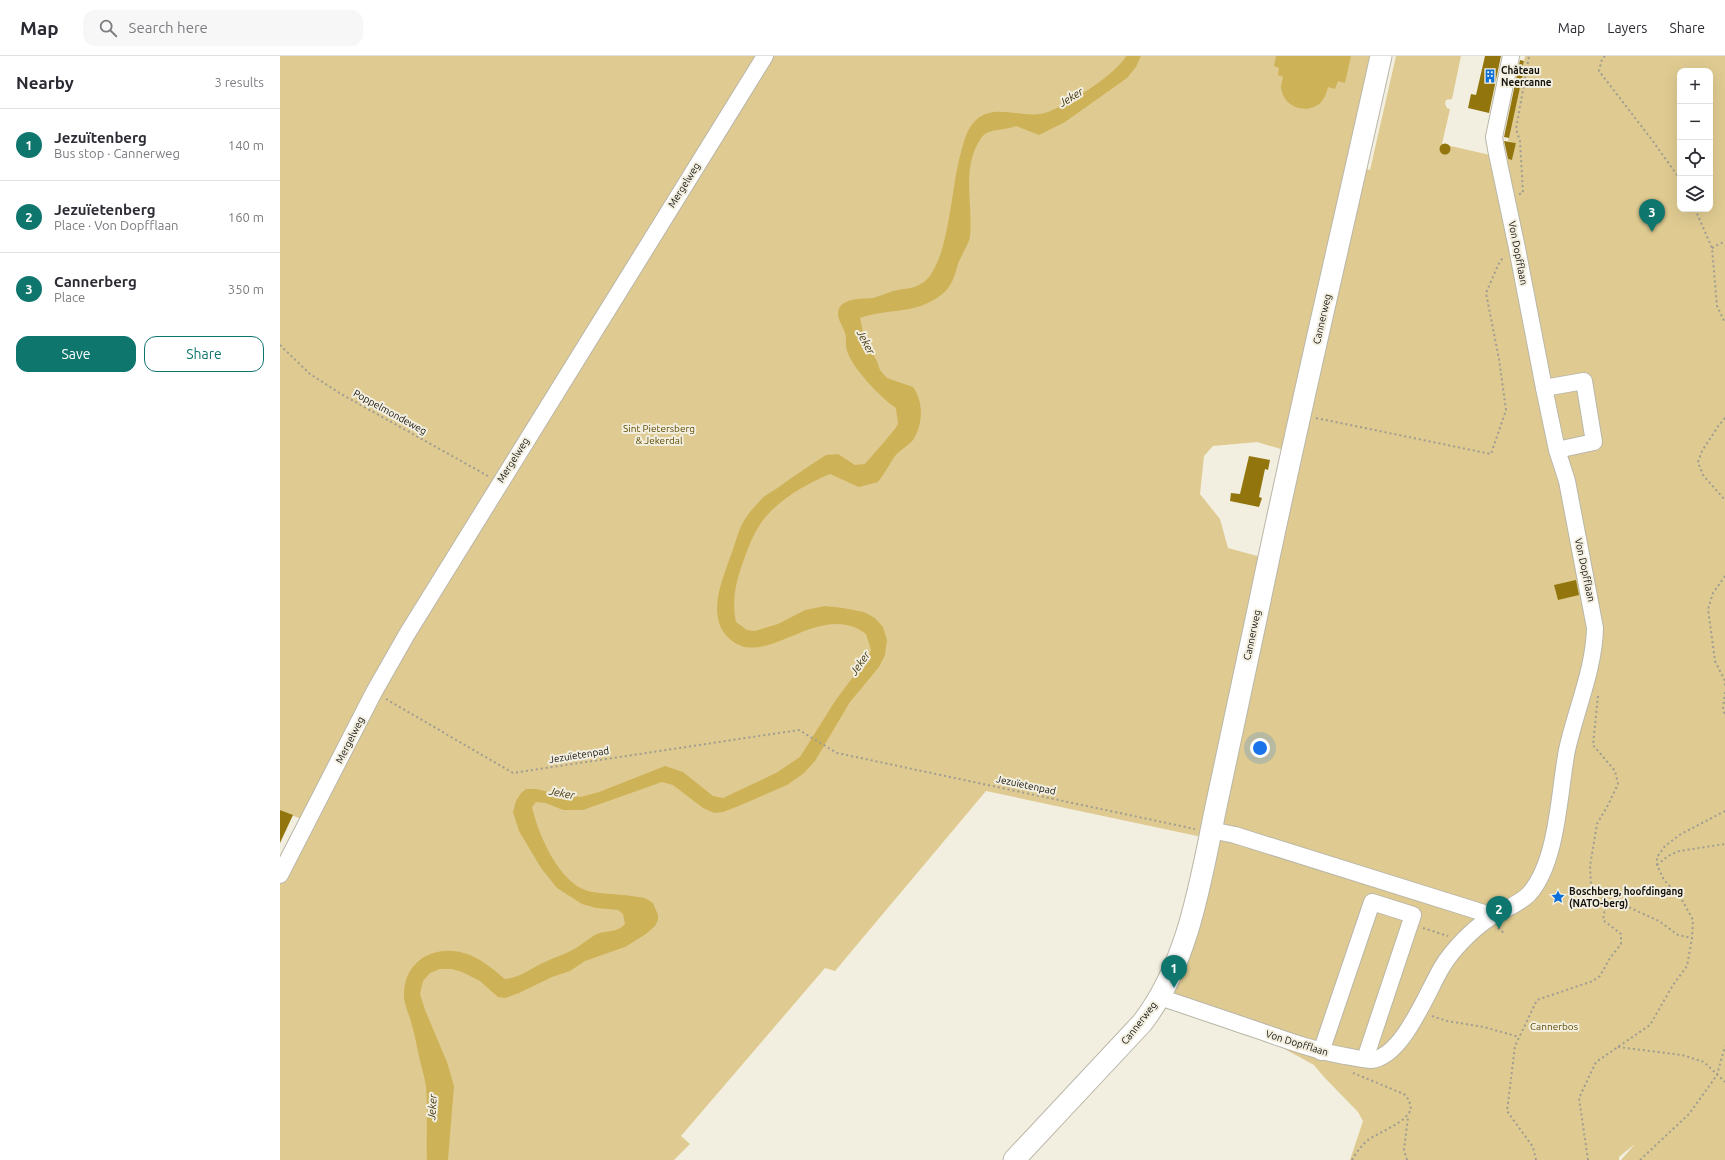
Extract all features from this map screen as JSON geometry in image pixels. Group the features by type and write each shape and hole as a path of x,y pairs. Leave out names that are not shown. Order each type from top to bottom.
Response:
{"main road":[{"name":"Cannerweg","path":"1014,1160 1127,1040 1150,1012 1174,968 1184,941 1192,916 1260,600 1381,56"}],"street":[{"name":"Mergelweg","path":"280,875 374,692 406,634 765,56"},
{"name":"Von Dopfflaan","path":"1159,997 1321,1052 1370,1060 1380,1057 1390,1052 1402,1039 1444,965 1466,939 1489,918 1508,909 1529,894 1540,875 1555,834 1567,749 1586,682 1595,638 1595,619 1567,481 1557,450 1544,388 1494,137 1511,56"},
{"path":"1544,388 1584,381 1594,442 1557,450"},
{"path":"1211,830 1235,835 1484,913 1489,918"},
{"path":"1321,1052 1372,902 1413,915 1364,1059"}],"path":[{"path":"1506,196 1523,193 1520,140 1516,129 1530,56"},
{"path":"1605,56 1602,59 1599,71 1678,176"},
{"path":"1696,212 1712,248 1717,306 1725,323"},
{"path":"1712,248 1725,241"},
{"path":"1301,415 1491,454 1506,410 1499,359 1486,293 1506,253 1517,248"},
{"name":"Poppelmondeweg","path":"280,345 310,374 341,394 499,483"},
{"path":"1725,418 1702,451 1698,462 1703,476 1725,500"},
{"path":"1725,576 1713,593 1708,609 1715,661 1725,680 1725,686"},
{"path":"1586,682 1599,686 1593,745 1615,771 1618,784 1597,824 1590,866 1591,885 1606,902 1626,906 1659,921 1678,935 1692,938"},
{"name":"Jezuïetenpad","path":"374,692 513,773 799,730 837,753 1201,830 1211,830"},
{"path":"1725,692 1723,709 1725,715"},
{"path":"1588,1160 1579,1098 1596,1062 1650,1025 1673,985 1687,966 1692,938 1693,920 1681,898 1664,880 1657,865 1657,857 1665,846 1681,834 1725,812"},
{"path":"1657,865 1668,856 1679,851 1725,844"},
{"path":"1536,1160 1533,1147 1507,1112 1515,1046 1537,1000 1593,981 1600,976 1610,958 1621,944 1621,934 1603,920 1606,902"},
{"path":"1427,930 1445,936"},
{"path":"1417,1012 1447,1021 1484,1027 1519,1037"},
{"path":"1640,1160 1689,1114 1717,1074 1725,1046"},
{"path":"1617,1047 1682,1055 1704,1062 1725,1082"},
{"path":"1367,1079 1404,1094 1409,1100 1411,1106 1408,1116 1404,1150 1407,1160"},
{"path":"1352,1160 1367,1141 1408,1116"}],"green space":[{"name":"Sint Pietersberg & Jekerdal","path":"280,56 1391,56 1366,169 1370,170 1396,56 1461,56 1452,99 1446,100 1445,104 1447,108 1450,109 1442,144 1512,160 1516,143 1508,141 1525,56 1725,56 1725,1160 1621,1160 1635,1144 1619,1157 1619,1160 1350,1160 1363,1121 1358,1112 1314,1065 1281,1047 1165,1006 1202,837 986,791 835,971 825,968 681,1136 690,1144 674,1160 280,1160 280,856 301,819 280,810","holes":["1257,442 1284,450 1261,557 1228,548 1220,519 1200,494 1204,456 1213,446"]}],"water":[{"name":"Jeker","path":"1126,56 1141,56 1136,67 1127,78 1065,122 1039,135 1016,126 991,131 984,135 976,147 970,169 970,239 959,261 950,285 941,295 921,306 860,318 865,341 877,361 880,370 887,378 913,387 917,393 921,414 919,428 913,440 895,456 878,482 859,487 830,474 811,482 792,494 767,515 750,544 736,587 734,607 736,622 747,630 755,631 778,624 805,610 825,606 864,612 875,618 883,627 887,640 885,655 879,667 850,702 815,761 803,774 787,785 741,805 723,812 714,813 703,808 673,785 662,782 583,810 563,810 546,803 536,802 532,807 539,830 551,856 568,878 578,886 588,891 645,898 653,903 658,915 658,920 655,926 646,934 625,947 585,961 570,971 552,977 505,998 498,997 480,981 462,972 452,969 440,969 430,973 423,981 420,994 425,1010 447,1062 454,1086 448,1160 427,1160 426,1084 414,1032 404,999 405,983 409,972 416,963 435,953 446,951 458,952 470,955 480,960 505,979 521,975 540,964 572,950 597,934 619,929 625,924 623,914 618,910 596,908 582,904 557,888 541,868 519,831 513,812 516,801 521,793 526,789 536,789 557,794 581,797 599,792 665,766 683,772 713,796 723,798 776,773 800,757 835,701 868,657 871,650 866,634 848,625 830,624 812,628 760,647 745,647 731,640 723,631 718,621 717,609 724,574 740,528 749,513 762,498 826,455 838,454 855,465 865,464 898,424 896,408 882,397 868,382 850,358 846,349 845,333 838,316 839,308 842,304 852,300 873,298 893,291 917,286 929,277 936,265 946,235 963,143 968,131 976,120 983,115 998,112 1040,114 1049,112 1087,91 1112,72"},
{"path":"1276,56 1351,56 1345,83 1338,81 1335,89 1328,87 1322,101 1312,108 1306,109 1299,108 1288,103 1284,98 1281,88 1283,77 1278,75 1279,68 1274,66"}],"building":[{"name":"Château Neercanne","path":"1485,56 1501,56 1489,113 1468,108 1471,94 1476,95"},
{"path":"1520,60 1524,61 1522,69 1524,69 1509,138 1504,137"},
{"path":"1504,141 1516,143 1512,160 1508,159"},
{"path":"1443,144 1447,144 1449,145 1449,153 1443,154 1440,151 1440,147"},
{"path":"1249,456 1270,460 1268,470 1265,469 1259,497 1262,498 1259,507 1230,501 1231,493 1240,494"},
{"path":"1576,580 1579,595 1558,600 1554,585"},
{"path":"280,810 293,815 280,843"}],"place":[{"name":"Château Neercanne","path":"1490,76"},
{"name":"Cannerberg","path":"1652,232"},
{"name":"Boschberg, hoofdingang (NATO-berg)","path":"1558,897"},
{"name":"Jezuïetenberg","path":"1499,929"},
{"name":"Jezuïtenberg","path":"1174,988"}],"park label":[{"name":"Cannerbos","path":"1554,1026"}]}
